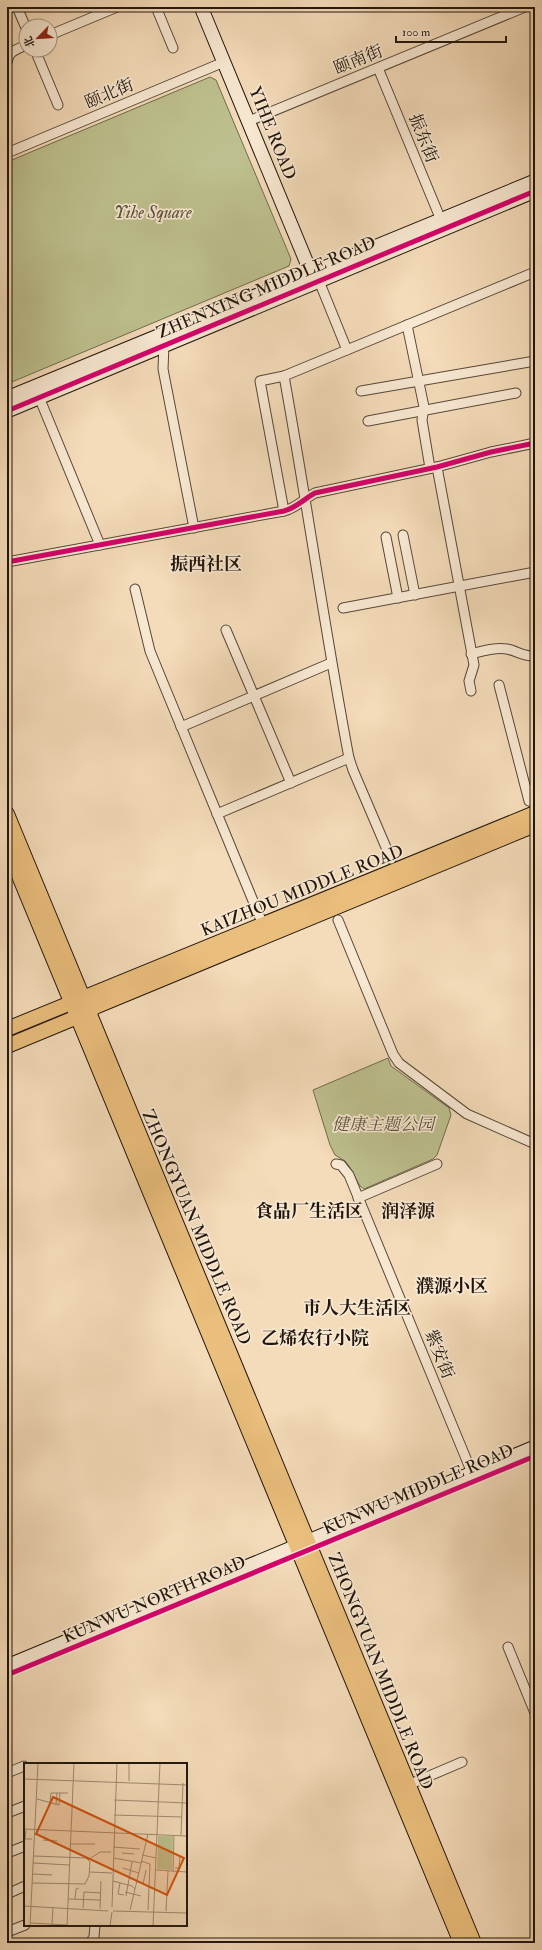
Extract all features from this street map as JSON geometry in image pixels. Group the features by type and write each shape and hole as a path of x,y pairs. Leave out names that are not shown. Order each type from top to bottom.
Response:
{"main road":[{"name":"KAIZHOU MIDDLE ROAD","path":"7,1029 263,925 532,807"},
{"name":"ZHONGYUAN MIDDLE ROAD","path":"7,814 82,1014 304,1547 461,1943"},
{"name":"KAIZHOU MIDDLE ROAD","path":"7,1046 82,1014 97,1006 535,825"},
{"name":"ZHONGYUAN MIDDLE ROAD","path":"7,848 77,1000"},
{"name":"ZHONGYUAN MIDDLE ROAD","path":"304,1547 408,1785 474,1943"}],"street":[{"path":"17,7 22,18"},
{"path":"58,32 117,7"},
{"path":"156,7 173,48"},
{"name":"YIHE ROAD","path":"201,7 315,277"},
{"name":"颐南街","path":"248,121 525,7"},
{"path":"7,63 7,56 10,52 18,48"},
{"path":"38,58 58,105"},
{"name":"颐北街","path":"7,153 224,62"},
{"name":"振东街","path":"378,68 441,220"},
{"name":"ZHENXING MIDDLE ROAD","path":"7,411 164,345 441,220 535,181"},
{"name":"ZHENXING MIDDLE ROAD","path":"7,398 535,190"},
{"path":"284,511 260,381 284,376 535,272"},
{"path":"315,277 347,350"},
{"path":"407,325 424,411 422,420 434,468 474,665 469,682 471,691"},
{"path":"164,345 164,369 194,528"},
{"path":"361,391 535,361"},
{"path":"284,376 306,498 332,663 349,758 391,859"},
{"path":"368,422 516,393"},
{"path":"39,397 100,544"},
{"path":"7,562 284,511 292,509 306,498 315,494 434,468 491,452 535,443"},
{"path":"403,535 415,595"},
{"path":"386,537 398,598"},
{"path":"343,608 535,572"},
{"path":"135,589 150,651 263,925"},
{"path":"226,630 291,783"},
{"path":"472,654 496,648 507,649 525,656 535,656"},
{"path":"181,727 332,663"},
{"path":"499,685 532,807"},
{"path":"217,814 349,758"},
{"path":"338,920 393,1054 399,1063 466,1114 535,1144"},
{"name":"紫安街","path":"336,1164 340,1165 349,1175 472,1473"},
{"path":"358,1198 437,1164"},
{"name":"KUNWU MIDDLE ROAD","path":"304,1547 535,1446"},
{"name":"KUNWU MIDDLE ROAD","path":"304,1547 535,1456"},
{"name":"KUNWU NORTH ROAD","path":"7,1666 304,1547"},
{"name":"KUNWU NORTH ROAD","path":"7,1675 304,1547"},
{"path":"508,1647 535,1713"},
{"path":"408,1785 462,1762"},
{"path":"7,1773 24,1766"},
{"path":"7,1813 24,1806"},
{"path":"7,1853 24,1846"},
{"path":"7,1894 24,1886"},
{"path":"7,1932 24,1924"},
{"path":"90,1943 94,1937 95,1926"}],"green space":[{"name":"Yihe Square","path":"210,77 216,80 291,259 289,266 7,384 7,162"},
{"name":"健康主题公园","path":"388,1058 391,1066 449,1108 451,1115 437,1155 433,1159 364,1189 360,1186 345,1161 335,1155 330,1145 313,1090"}],"cycle path":[{"path":"7,411 535,191"},
{"path":"7,562 284,511 296,506 315,493 437,467 491,452 535,443"},
{"path":"7,1675 535,1456"}],"district":[{"name":"振西社区","path":"206,564"},
{"name":"食品厂生活区","path":"309,1211"},
{"name":"润泽源","path":"408,1211"},
{"name":"濮源小区","path":"452,1286"},
{"name":"市人大生活区","path":"357,1308"},
{"name":"乙烯农行小院","path":"315,1338"}]}
